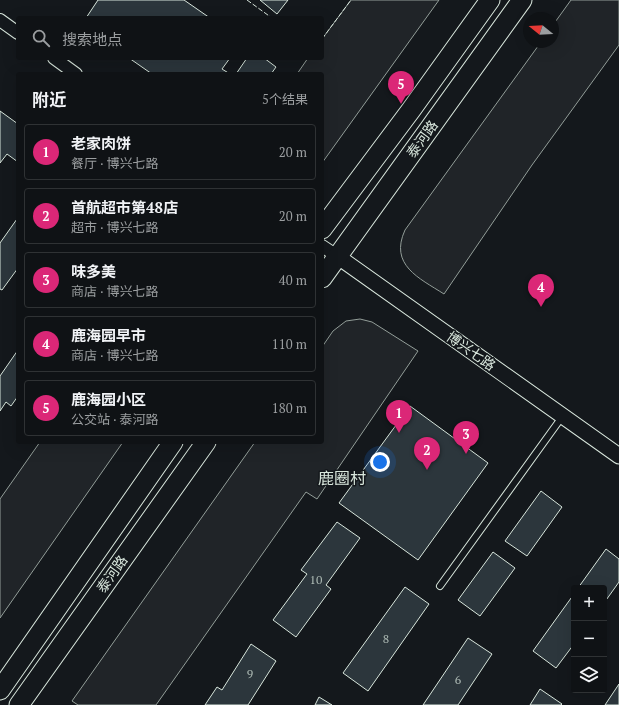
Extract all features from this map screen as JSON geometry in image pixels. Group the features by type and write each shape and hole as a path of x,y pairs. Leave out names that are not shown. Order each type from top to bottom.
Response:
{"main road":[{"name":"泰河路","path":"324,226 411,110 490,0"},
{"name":"泰河路","path":"324,275 522,0"},
{"name":"泰河路","path":"0,690 172,444"},
{"name":"泰河路","path":"19,705 205,444"}],"street":[{"path":"0,20 16,31"},
{"path":"57,60 73,72"},
{"name":"博兴七路","path":"324,247 619,456"}],"lane":[{"path":"440,586 563,416"}],"shaded area":[{"path":"351,0 439,0 324,160 324,72 298,72 307,60 324,60 324,36"},
{"path":"571,0 619,0 619,45 532,165 444,294 416,276 404,261 401,253 401,242 405,230 537,48 559,48 559,17"},
{"path":"360,319 372,322 418,351 317,499 306,492 156,705 78,705 72,701 254,444 324,444 324,344 333,331 346,321"},
{"path":"39,444 122,444 0,618 0,499"}],"building":[{"path":"98,0 184,0 207,16 87,16"},
{"path":"260,0 288,0 277,14"},
{"path":"132,60 229,60 222,69 227,72 149,72"},
{"path":"246,60 267,60 276,67 272,72 237,72"},
{"path":"0,111 16,123 16,161 7,154 0,163"},
{"path":"16,220 16,271 2,290 0,289 0,243"},
{"path":"16,353 16,399 11,406 6,402 0,411 0,376"},
{"path":"410,406 488,463 418,560 339,503"},
{"path":"541,491 562,507 527,556 505,541"},
{"path":"337,522 360,538 326,585 331,589 296,637 273,620 307,574 301,570"},
{"path":"606,549 619,559 619,582 607,599 607,585 580,585"},
{"path":"493,552 515,568 480,616 458,600"},
{"path":"405,587 429,604 368,691 343,673"},
{"path":"571,598 571,648 556,668 533,651"},
{"path":"468,638 492,654 458,705 423,705"},
{"path":"251,644 276,661 248,705 205,705 217,687 222,690"},
{"path":"619,684 619,705 605,705"},
{"path":"540,689 562,704 530,705"},
{"path":"319,697 332,705 315,705"}],"fence":[{"path":"247,0 269,16"},
{"path":"324,36 351,0"}],"place":[{"name":"鹿海园小区","path":"401,104"},
{"name":"鹿海园早市","path":"541,307"},
{"name":"老家肉饼","path":"399,433"},
{"name":"味多美","path":"466,454"},
{"name":"首航超市第48店","path":"427,470"}],"district":[{"name":"鹿圈村","path":"342,478"}]}
